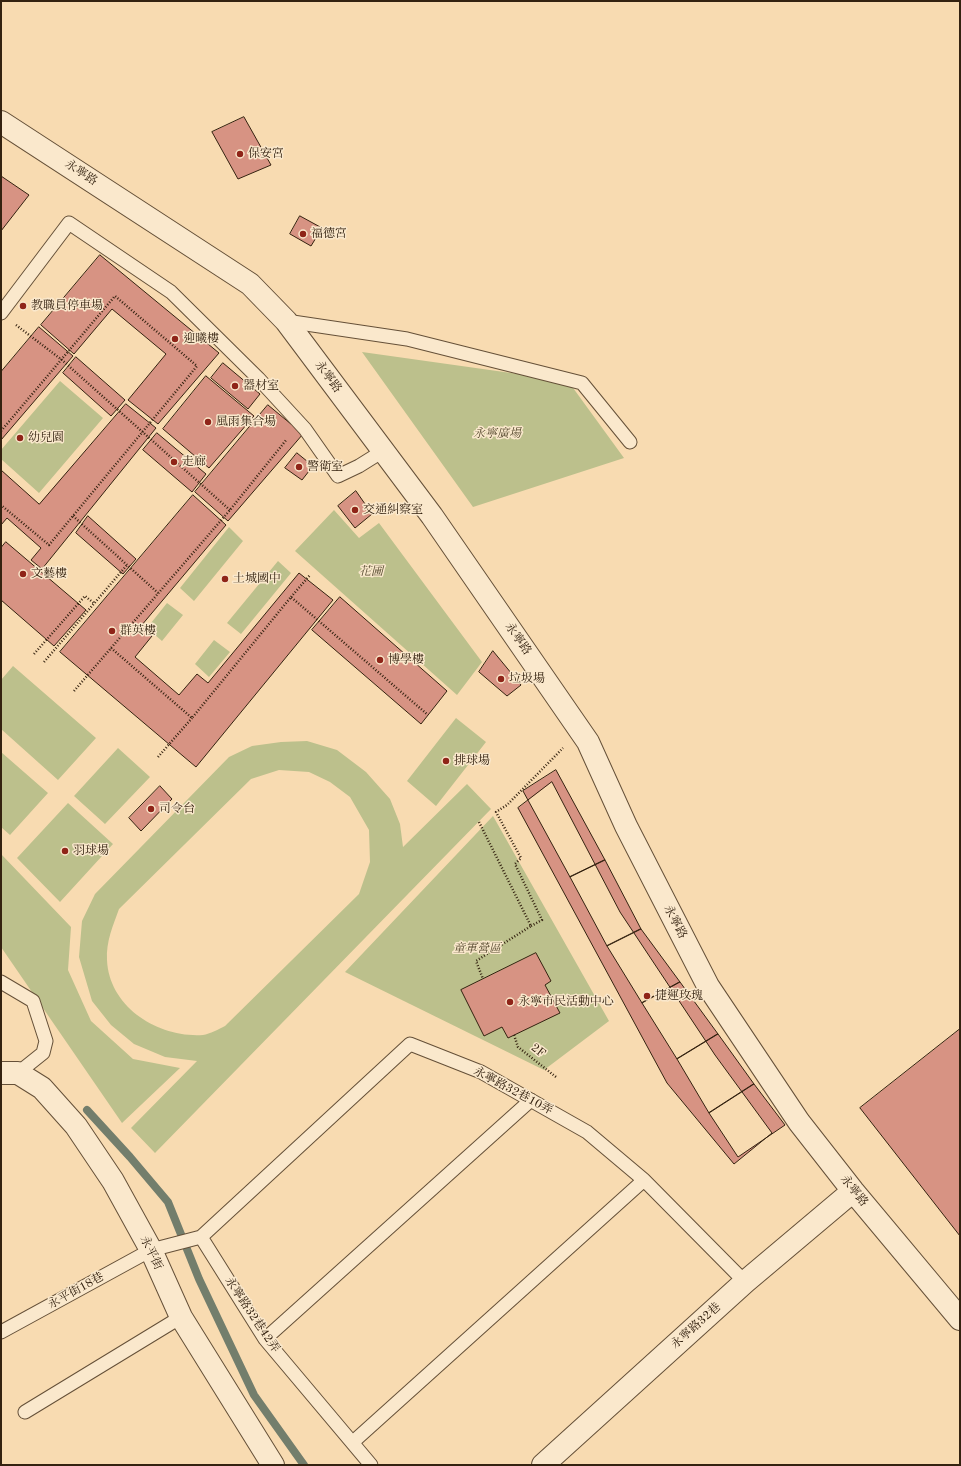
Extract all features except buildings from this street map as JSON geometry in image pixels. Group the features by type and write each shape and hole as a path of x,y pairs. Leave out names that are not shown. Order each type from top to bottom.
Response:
{"street":[{"name":"永寧路","path":"1,122 250,284 286,321 432,516 588,742 626,826 708,986 799,1122 853,1191 960,1320"},
{"name":"永平街","path":"9,1073 42,1088 76,1126 113,1181 150,1250 181,1317 273,1465"},
{"name":"永寧路32巷","path":"543,1465 745,1282 853,1191"}],"lane":[{"path":"1,313 69,223 171,292 258,378 305,429 338,476 359,466 383,451"},
{"path":"286,321 407,340 582,383 630,442"},
{"path":"1,982 33,1001 46,1041 43,1053 9,1073"},
{"name":"永寧路32巷10弄","path":"201,1237 410,1044 481,1072 588,1132 644,1180 745,1282"},
{"path":"265,1339 531,1100"},
{"path":"353,1442 644,1180"},
{"path":"150,1250 201,1237"},
{"name":"永寧路32巷42弄","path":"201,1237 265,1339 371,1465"},
{"name":"永平街18巷","path":"1,1332 150,1250"},
{"path":"25,1412 181,1317"}],"path":[{"path":"1,431 115,296 197,366 49,545 1,504"},
{"path":"14,323 32,335 62,360 230,510"},
{"path":"74,691 230,510 288,437"},
{"path":"73,516 158,593"},
{"path":"44,662 127,565"},
{"path":"158,757 310,575"},
{"path":"34,654 85,596 94,604"},
{"path":"291,597 428,715"},
{"path":"111,648 192,718"},
{"path":"483,979 476,961 542,920 515,864 521,858 496,812 507,805 580,730"},
{"path":"479,822 531,926"},
{"name":"2F","path":"514,1035 518,1047 556,1077"}],"green space":[{"name":"永寧廣場","path":"362,352 568,381 624,458 473,507"},
{"path":"60,381 103,418 39,493 1,459 1,450"},
{"name":"花圃","path":"334,510 359,538 379,523 482,662 457,695 295,551"},
{"path":"229,527 243,541 194,601 180,588"},
{"path":"278,561 291,573 241,634 227,623"},
{"path":"167,603 183,615 162,641 147,628"},
{"path":"214,640 230,652 209,677 195,664"},
{"path":"13,666 96,738 58,780 1,729 1,680"},
{"name":"排球場","path":"456,718 486,742 436,806 407,781"},
{"path":"307,741 337,750 366,772 390,799 400,824 403,847 467,784 491,809 155,1153 131,1128 197,1061 165,1057 134,1044 111,1025 92,1001 79,957 82,921 95,894 229,757 252,746 281,742","holes":["279,770 309,772 330,782 350,797 369,830 370,862 359,894 225,1026 203,1035 186,1035 153,1025 139,1016 126,1005 117,992 110,977 107,953 110,934 119,909 251,779"]},
{"path":"118,748 150,777 105,824 74,796"},
{"path":"1,752 48,793 10,835 1,827"},
{"name":"羽球場","path":"68,803 113,844 60,902 17,858"},
{"name":"童軍營區","path":"493,816 609,1021 544,1070 345,972"},
{"path":"1,854 71,927 68,970 91,1021 133,1059 180,1068 122,1123 1,947"}],"waterway":[{"path":"87,1110 130,1157 168,1202 199,1279 254,1395 304,1465"}],"place":[{"name":"保安宮","path":"240,154"},
{"name":"福德宮","path":"303,234"},
{"name":"教職員停車場","path":"23,306"},
{"name":"迎曦樓","path":"175,339"},
{"name":"器材室","path":"235,386"},
{"name":"風雨集合場","path":"208,422"},
{"name":"幼兒園","path":"20,438"},
{"name":"走廊","path":"174,462"},
{"name":"警衛室","path":"299,467"},
{"name":"交通糾察室","path":"355,510"},
{"name":"文藝樓","path":"23,574"},
{"name":"土城國中","path":"225,579"},
{"name":"群英樓","path":"112,631"},
{"name":"博學樓","path":"380,660"},
{"name":"垃圾場","path":"501,679"},
{"name":"排球場","path":"446,761"},
{"name":"司令台","path":"151,809"},
{"name":"羽球場","path":"65,851"},
{"name":"捷運玫瑰","path":"647,996"},
{"name":"永寧市民活動中心","path":"510,1002"}]}
